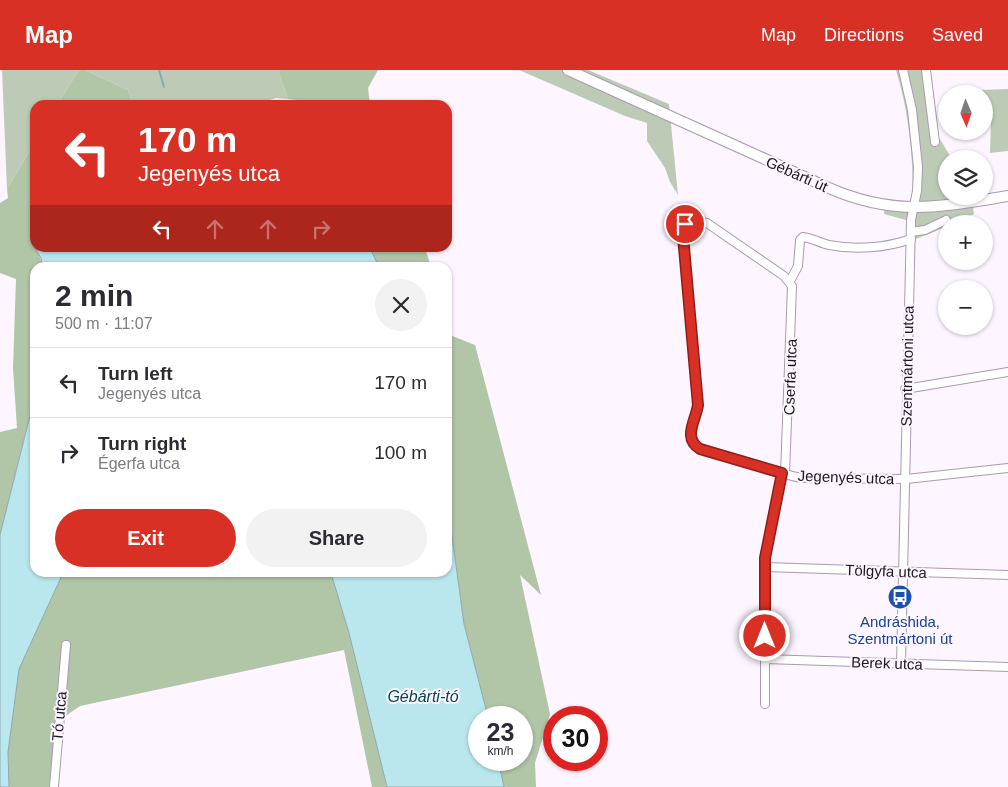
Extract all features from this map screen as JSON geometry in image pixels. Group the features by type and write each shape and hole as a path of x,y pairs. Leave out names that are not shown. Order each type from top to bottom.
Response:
{"main road":[{"name":"Gébárti út","path":"568,70 846,196 869,203 912,208 945,206 1008,196"}],"street":[{"name":"Szentmártoni utca","path":"901,664 906,479 905,390 912,208 919,175 912,110 903,70"},
{"path":"926,70 929,108 935,142"},
{"path":"912,110 929,108"},
{"name":"Jegenyés utca","path":"790,281 707,223 698,220 689,221 684,228 683,236 698,405 690,431 691,439 700,449 802,478 906,479 1008,468"},
{"path":"911,236 938,224"},
{"name":"Cserfa utca","path":"765,704 765,567 783,474 793,294 790,281 798,266 800,240 803,237 828,245 861,247 886,246 911,236"},
{"path":"905,390 1008,372"},
{"name":"Tölgyfa utca","path":"765,567 1008,575"},
{"name":"Tó utca","path":"54,787 66,645"},
{"name":"Berek utca","path":"765,659 1008,667"}],"green space":[{"path":"2,70 79,70 60,100 30,100 30,150 7,189"},
{"path":"79,70 85,70 128,90 131,100 60,100"},
{"path":"85,70 278,70 288,99 131,100 128,90"},
{"path":"278,70 378,70 368,88 369,100 288,99"},
{"path":"519,70 588,70 669,104 678,195 670,182 665,168 647,141 647,123 625,116"},
{"path":"896,70 930,70 938,140 940,140 947,150 938,150 938,205 972,205 974,214 938,215 938,230 906,243 906,220 884,214 885,199 910,202 913,194 909,131 904,100"},
{"path":"1008,89 1008,151 993,153 993,150 990,150 990,140 993,140 993,90"},
{"path":"30,150 30,252 38,252 41,262 30,262 30,416 0,535 0,432 17,428 13,368 16,279 0,273 0,203 8,198 7,189"},
{"path":"372,252 426,252 429,262 377,262"},
{"path":"452,336 475,345 541,595 520,575 548,706 543,706 543,737 535,763 536,787 504,787 500,771 533,771 533,706 485,706 464,624 452,536"},
{"path":"61,577 332,577 349,633 387,787 372,787 344,650 80,706 57,722 49,787 9,787 8,752 19,669"}],"water":[{"path":"37,252 372,252 377,262 41,262"},
{"path":"30,416 30,577 61,577 19,669 8,752 9,787 0,787 0,535"},
{"name":"Gébárti-tó","path":"452,536 464,624 485,706 468,706 468,771 500,771 504,787 387,787 349,633 332,577 452,577"}],"waterway":[{"path":"159,70 164,87"}],"place":[{"name":"Andráshida, Szentmártoni út","path":"900,597"}],"route":[{"path":"685,224 683,236 698,405 690,431 691,439 700,449 782,473 765,558 765,636"}]}
